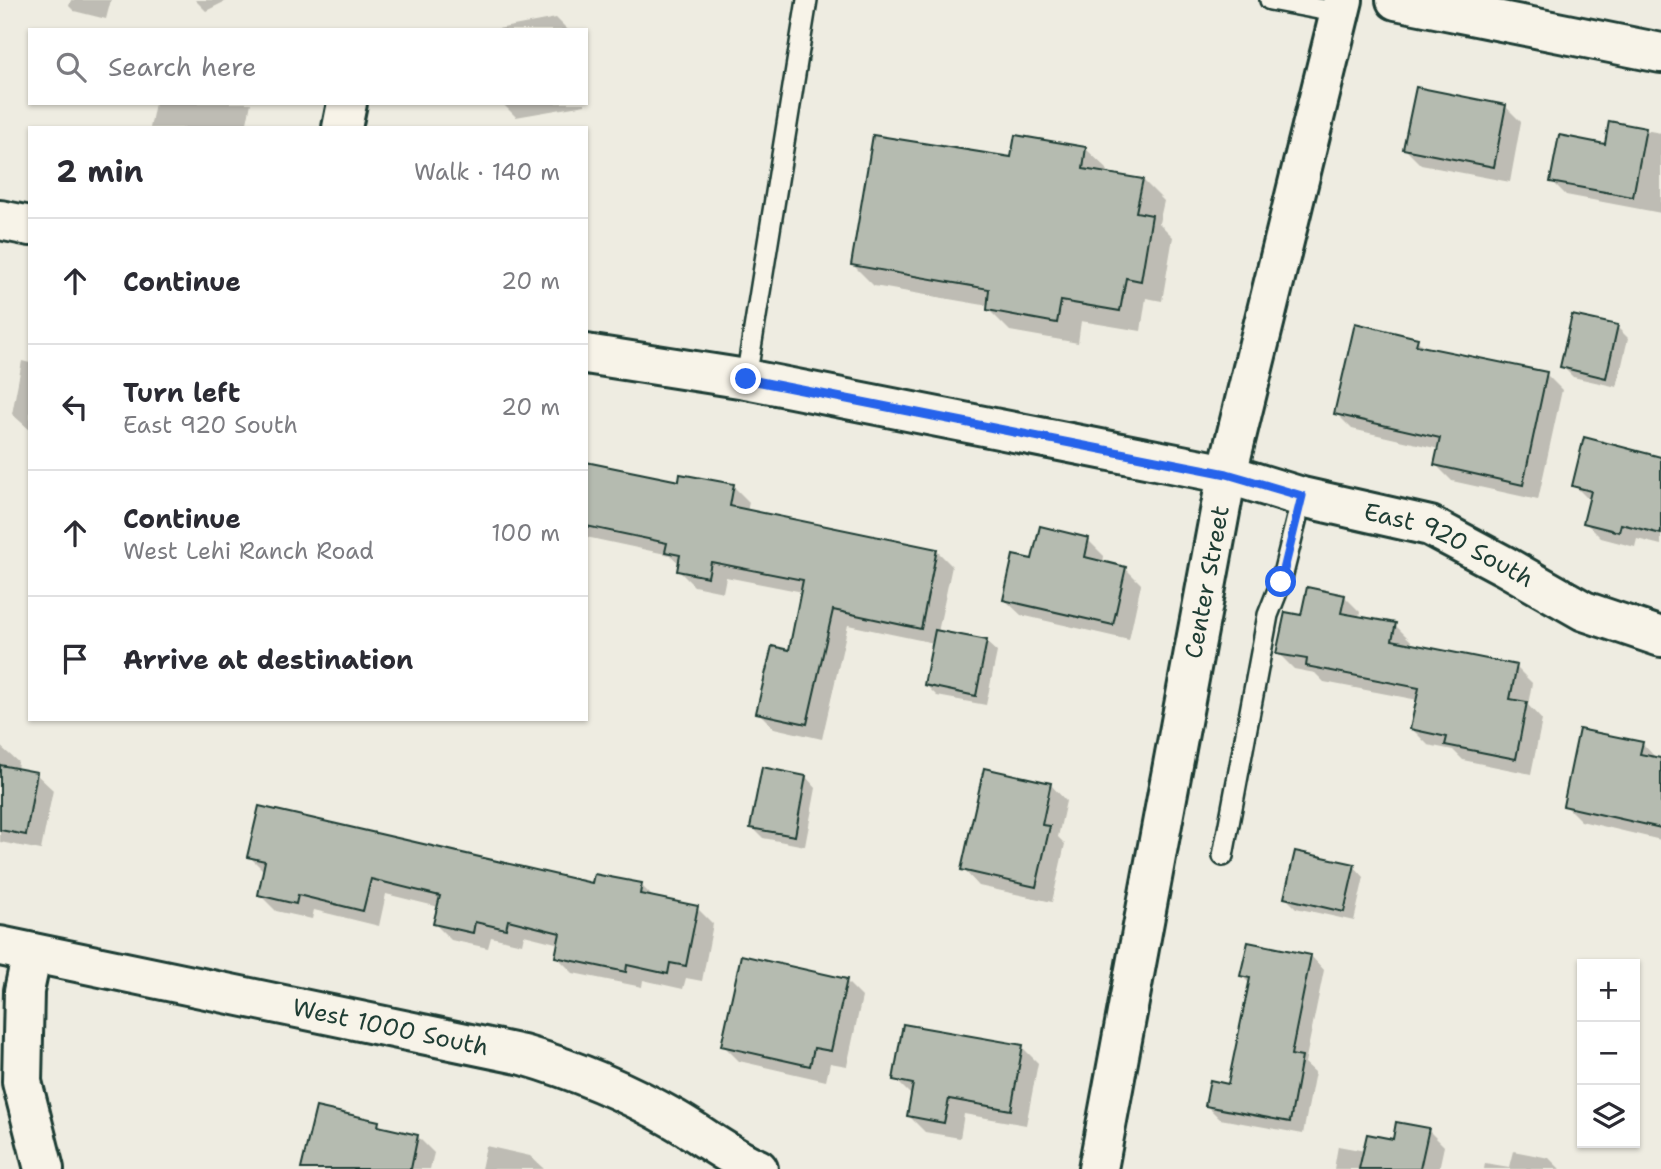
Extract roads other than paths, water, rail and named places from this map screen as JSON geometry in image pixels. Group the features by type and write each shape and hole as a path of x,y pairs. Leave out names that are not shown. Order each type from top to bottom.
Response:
{"street":[{"path":"1396,0 1661,53"},
{"name":"Center Street","path":"1098,1169 1227,474 1341,6"},
{"path":"342,126 347,105"},
{"path":"0,220 28,226"},
{"name":"East 920 South","path":"588,354 746,379 1227,474 1302,496 1430,526 1584,611 1661,637"},
{"path":"16,950 24,991 22,1082 44,1169"},
{"name":"West 1000 South","path":"16,950 523,1055 567,1067 615,1087 758,1169"}],"lane":[{"path":"746,379 807,0"},
{"path":"1270,0 1341,6"},
{"path":"1223,856 1268,615 1281,582 1302,496"}]}
